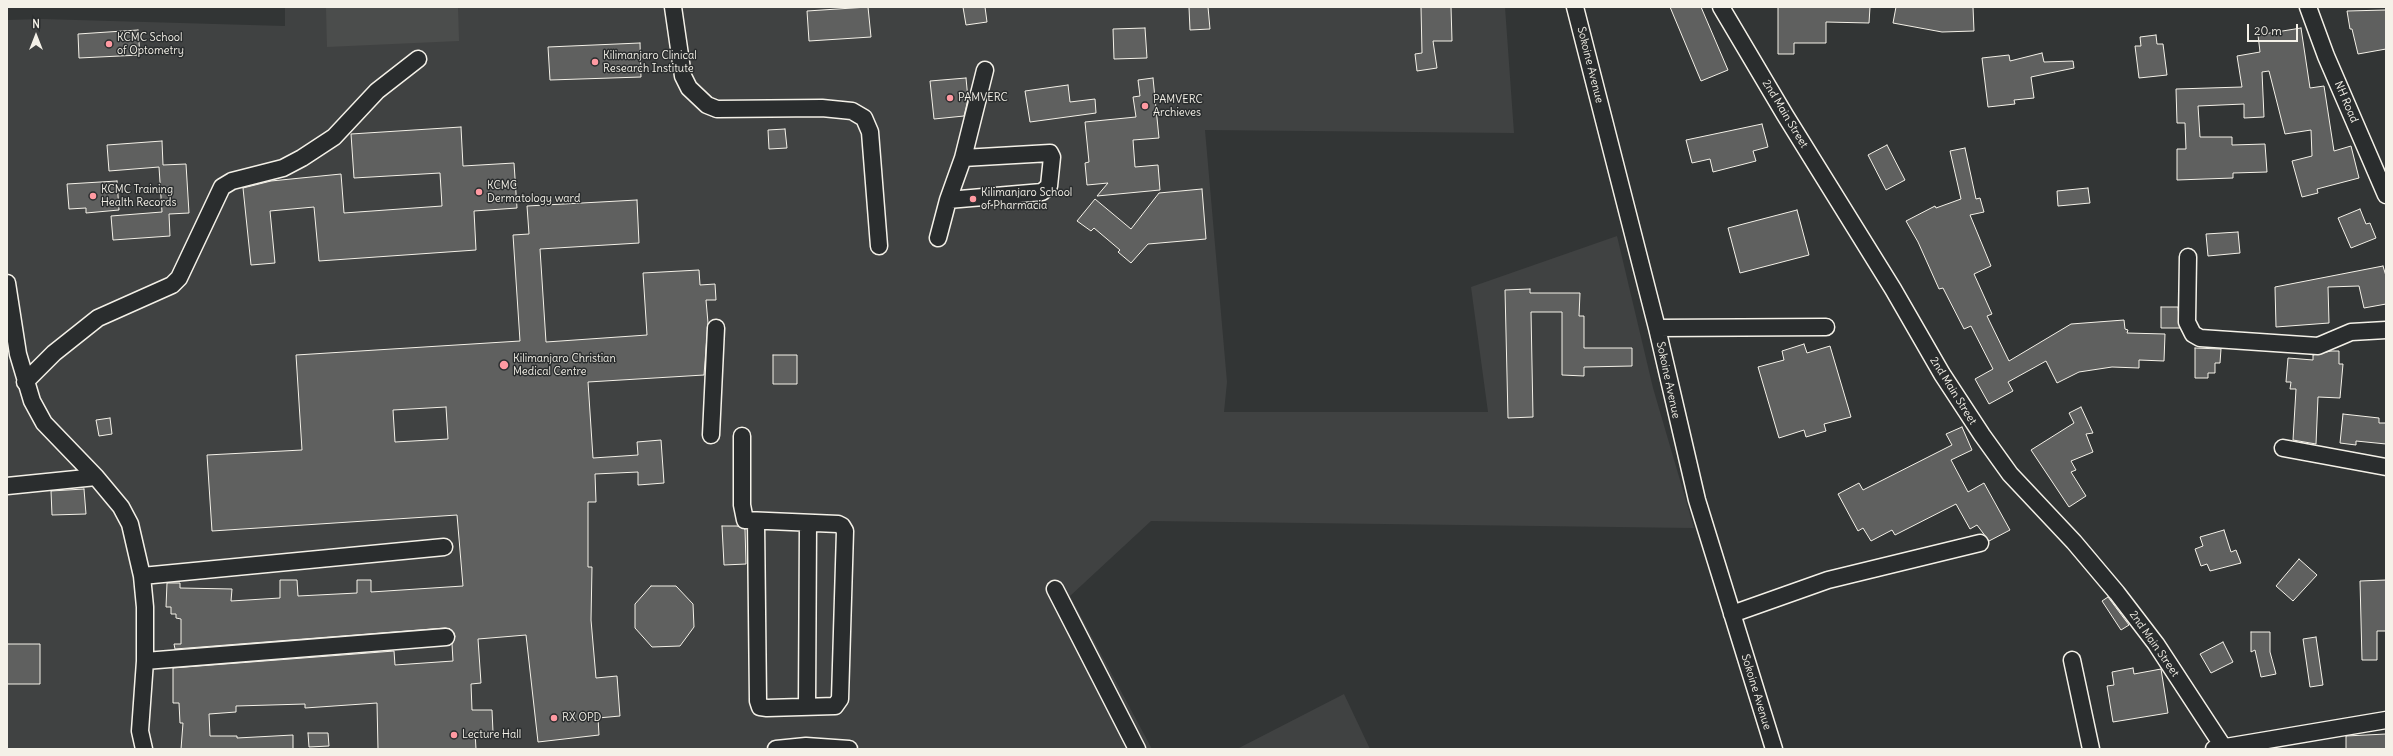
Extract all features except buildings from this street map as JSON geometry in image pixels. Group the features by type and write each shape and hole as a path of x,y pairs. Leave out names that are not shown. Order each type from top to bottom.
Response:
{"street":[{"path":"673,7 683,76 689,88 707,105 717,109 822,108 852,111 864,118 870,132 879,246"},
{"name":"Sokoine Avenue","path":"1575,7 1657,328 1697,500 1774,749"},
{"name":"2nd Main Street","path":"1721,7 1785,115 1893,289 1942,374 1982,435 2010,474 2074,542 2117,593 2156,644 2219,748"},
{"name":"NH Road","path":"2308,7 2326,56 2386,195"},
{"path":"25,382 54,353 98,318 172,286 179,278 222,187 232,181 283,168 302,158 334,137 377,91 418,60"},
{"path":"938,238 948,200 963,158 985,70"},
{"path":"948,200 1042,192 1049,186 1052,157 1050,153 963,158"},
{"path":"2188,257 2187,322 2193,334 2200,338 2318,346 2351,332 2386,330"},
{"path":"7,283 25,382 32,401 44,423 96,477 121,508 130,524 142,576 145,661 140,731 144,749"},
{"path":"1657,328 1826,327"},
{"path":"711,435 716,328"},
{"path":"742,436 742,506 745,520 756,522 838,524 842,526 845,531 840,699 835,706 767,708 760,706 758,701 756,522"},
{"path":"2283,448 2386,467"},
{"path":"7,486 96,477"},
{"path":"807,707 808,524"},
{"path":"1732,614 1828,580 1980,543"},
{"path":"142,576 444,547"},
{"path":"1055,589 1137,749"},
{"path":"145,661 446,637"},
{"path":"2072,660 2091,749"},
{"path":"2219,748 2280,744 2386,720"},
{"path":"776,749 806,746 849,749"}],"shaded area":[{"path":"285,7 1505,7 1514,133 1205,130 1227,382 1224,412 1488,412 1471,287 1617,236 1653,388 1694,528 1151,521 1070,596 1152,749 7,749 7,20 42,19 285,26"},
{"path":"326,7 458,7 459,41 327,47"},
{"path":"1344,694 1370,749 1237,749"}],"place":[{"name":"KCMC School of Optometry","path":"109,44"},
{"name":"Kilimanjaro Clinical Research Institute","path":"595,62"},
{"name":"PAMVERC","path":"950,98"},
{"name":"PAMVERC Archieves","path":"1145,106"},
{"name":"KCMC Dermatology ward","path":"479,192"},
{"name":"KCMC Training Health Records","path":"93,196"},
{"name":"Kilimanjaro School of Pharmacia","path":"973,199"},
{"name":"Kilimanjaro Christian Medical Centre","path":"504,365"},
{"name":"RX OPD","path":"554,718"},
{"name":"Lecture Hall","path":"454,735"}]}
